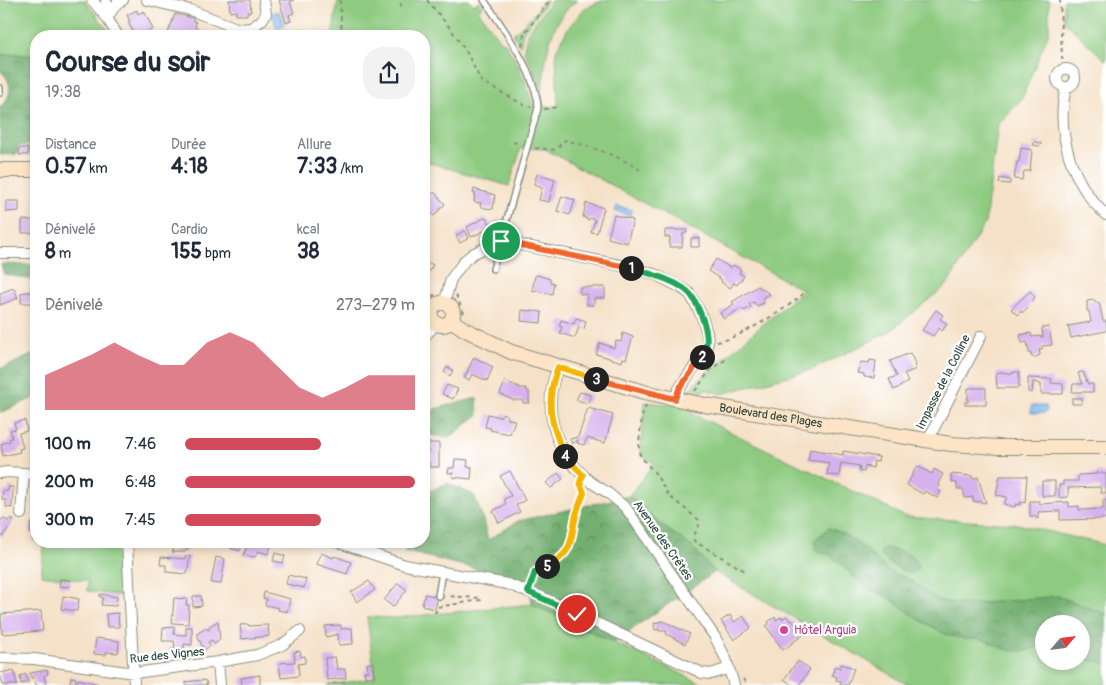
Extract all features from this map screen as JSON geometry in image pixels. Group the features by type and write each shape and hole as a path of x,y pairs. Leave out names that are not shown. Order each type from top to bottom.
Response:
{"main road":[{"path":"0,170 30,170"},
{"path":"437,302 451,308 451,320 444,325 436,324 431,317 437,302"},
{"name":"Boulevard des Plages","path":"451,320 464,329 511,352 604,381 676,396 951,444 998,447 1106,447"}],"street":[{"path":"92,0 114,30"},
{"path":"106,0 107,18"},
{"path":"107,18 116,3 123,0"},
{"path":"147,0 190,10 239,29 251,28 261,22 266,14 264,0"},
{"path":"1064,68 1059,72 1057,78 1060,84 1066,87 1063,98 1066,144 1072,165 1091,200 1106,215"},
{"path":"437,302 465,260 474,253 501,241 629,267 654,274 690,294 701,314 707,333 708,343 700,360 676,396"},
{"path":"0,253 30,253"},
{"path":"430,330 436,324"},
{"name":"Impasse de la Colline","path":"928,440 981,336"},
{"name":"Avenue des Crêtes","path":"558,367 550,392 552,420 557,438 565,455 583,475 626,508 714,638 729,668 734,685"},
{"path":"21,514 24,473"},
{"path":"0,474 30,474"},
{"path":"127,548 134,685"},
{"path":"355,548 405,565 507,584 702,673 711,674 729,668"},
{"name":"Rue des Vignes","path":"0,658 34,659 134,673 257,655 282,645 300,631"},
{"path":"218,662 220,685"}],"lane":[{"path":"484,0 516,50 533,85 537,96 538,108 493,269"},
{"path":"440,596 438,596 442,572"}],"path":[{"path":"340,0 342,30"},
{"path":"401,0 401,7"},
{"path":"427,0 467,53 481,80 526,106 546,110 558,107"},
{"path":"516,50 522,47 524,34 550,0"},
{"path":"1060,0 1064,68"},
{"path":"513,142 555,150 566,140 595,148 629,162 640,170"},
{"path":"430,297 435,296 442,290 437,302"},
{"path":"708,343 726,341 784,310 797,301 805,292"},
{"path":"437,302 456,294 465,317 469,320"},
{"path":"676,396 693,395 711,369 727,359"},
{"path":"650,402 645,405 642,417 639,442 641,457 648,464 669,496 700,520 700,524 693,537 694,541 747,572"},
{"path":"528,592 535,572 558,561 572,543 576,514 584,493 580,482 583,475"},
{"path":"434,612 436,612 437,606 481,600 481,598 440,596"}],"green space":[{"path":"0,0 84,0 108,30 30,30 30,56 16,54 0,55"},
{"path":"338,0 469,0 474,5 479,1 483,6 478,10 501,42 504,41 517,64 528,88 532,105 555,107 558,106 556,51 568,28 585,8 604,0 1049,0 1049,32 1022,98 998,125 985,223 947,285 889,332 811,370 721,394 704,389 691,413 906,517 1017,524 1106,545 1106,685 914,685 905,683 715,572 691,546 660,524 629,496 654,463 641,455 645,402 667,404 694,386 803,290 545,149 521,148 509,186 430,163 430,30 333,30"},
{"path":"544,0 548,0 523,32 520,46 513,34 533,15"},
{"path":"552,0 577,0 567,9 554,30 547,53 542,90 524,50 527,33"},
{"path":"1064,0 1106,0 1106,61 1064,21"},
{"path":"0,55 30,55 30,156 29,145 18,146 17,154 0,155 0,107 7,99 10,89 8,80 0,71"},
{"path":"1,264 30,265 30,280 4,274"},
{"path":"30,356 30,400 0,413 0,368"},
{"path":"477,398 478,415 449,438 430,435 434,409"},
{"path":"447,483 474,495 488,540 518,521 629,496 660,524 691,546 715,572 613,642 532,604 529,582 404,551 407,548 430,548 430,491"},
{"path":"829,528 842,533 869,552 887,570 910,580 938,600 963,605 1058,596 1106,614 1106,665 1090,660 1090,615 1035,615 1035,648 1027,651 1011,651 981,639 965,639 947,635 920,620 886,596 868,589 830,555 815,549 815,540"},
{"path":"44,548 120,548 124,596 87,591 88,581 41,575"},
{"path":"884,548 906,553 914,559 918,568 913,573 895,566 880,553"},
{"path":"532,604 705,685 328,685 375,678 367,617 395,618"}],"water":[{"path":"279,11 284,26 277,29 272,13"},
{"path":"617,206 632,210 630,216 615,211"},
{"path":"1031,406 1046,406 1047,410 1045,413 1031,413"}],"building":[{"path":"229,0 250,0 251,12 247,12 247,15 236,15 236,11 230,12"},
{"path":"279,0 294,0 290,2 294,13 289,15 291,21 286,23"},
{"path":"137,10 138,14 144,11 153,29 132,30 127,15"},
{"path":"175,14 193,18 193,21 196,22 195,27 199,29 199,30 169,30"},
{"path":"1034,142 1041,143 1040,146 1033,145"},
{"path":"19,148 28,148 28,155 19,155"},
{"path":"1021,148 1032,150 1030,171 1024,171 1022,180 1014,179"},
{"path":"537,174 555,179 549,202 539,200 542,188 534,184"},
{"path":"1000,178 1010,180 1010,184 999,183"},
{"path":"474,189 495,195 493,209 485,208 480,206 481,203 474,202"},
{"path":"434,192 445,204 434,216 431,213 430,214 430,196"},
{"path":"562,196 575,200 570,215 557,211"},
{"path":"6,201 19,201 19,211 6,212"},
{"path":"586,203 604,208 597,233 591,232 595,220 591,218 588,220 583,217"},
{"path":"614,215 633,220 627,243 608,238"},
{"path":"484,218 491,225 490,228 471,237 467,227"},
{"path":"22,220 30,220 30,233 22,233"},
{"path":"465,230 469,238 460,243 456,236"},
{"path":"665,230 687,230 687,233 683,233 682,247 669,247 670,237 665,237"},
{"path":"691,238 699,238 699,247 691,247"},
{"path":"716,259 731,268 733,265 741,270 739,273 744,276 737,285 734,283 730,288 708,271"},
{"path":"535,276 550,279 550,282 554,283 552,294 532,290"},
{"path":"758,286 770,294 763,297 764,303 756,306 754,302 749,304 751,307 744,311 741,308 724,319 720,313 734,304 732,302"},
{"path":"580,287 605,287 605,298 594,298 594,305 587,305 587,294 580,294"},
{"path":"14,288 18,298 0,305 0,293"},
{"path":"1030,291 1035,297 1034,301 1022,313 1021,311 1017,315 1011,309"},
{"path":"30,292 30,303 21,303 21,293"},
{"path":"1095,300 1096,303 1099,302 1103,321 1106,321 1106,331 1071,338 1068,326 1091,322 1089,311 1087,311 1087,301"},
{"path":"522,310 542,312 541,323 521,321"},
{"path":"936,310 943,315 940,319 947,324 942,331 939,328 933,336 922,330"},
{"path":"576,318 586,321 584,329 579,327 575,338 560,333 562,327 559,326 561,320 574,324"},
{"path":"1049,327 1052,345 1042,346 1042,349 1039,349 1040,355 1034,358 1029,353 1027,342 1022,343 1020,335 1031,333 1032,337 1043,337 1042,328"},
{"path":"623,333 633,337 626,359 623,358 622,362 596,354 600,343 614,348 616,341 621,342"},
{"path":"910,353 916,369 904,374 908,382 894,390 889,379 897,376 890,361"},
{"path":"474,357 493,367 487,381 472,374 469,380 464,378"},
{"path":"870,360 876,361 874,378 864,377 864,374 857,373 861,362 869,363"},
{"path":"447,367 453,370 450,376 444,372"},
{"path":"1013,372 1019,372 1019,388 997,388 996,373 1013,374"},
{"path":"1083,372 1088,384 1093,384 1093,392 1072,392 1073,384 1082,384 1078,373"},
{"path":"1028,378 1052,379 1051,383 1063,384 1063,394 1041,394 1041,384 1036,382 1033,382 1032,393 1028,392"},
{"path":"505,381 519,386 519,388 526,388 529,391 530,403 513,400 500,394"},
{"path":"447,385 458,389 453,399 442,394"},
{"path":"968,388 986,388 986,405 965,405 965,402 968,402"},
{"path":"580,392 591,395 588,403 576,400"},
{"path":"1072,398 1082,398 1082,404 1072,404"},
{"path":"588,408 613,415 605,443 587,438 584,445 577,443 578,440 572,444 570,439 578,437"},
{"path":"503,413 507,415 508,419 515,420 510,434 490,430 491,428 485,427 488,414 500,417"},
{"path":"25,420 27,431 19,433 23,448 19,449 20,452 3,456 1,444 10,441 9,439 12,438 10,430 16,429 14,423"},
{"path":"430,443 439,443 439,467 430,467"},
{"path":"810,449 843,455 843,451 879,457 878,462 874,461 873,468 865,466 864,472 859,471 860,466 841,463 839,476 827,475 829,463 808,460"},
{"path":"455,459 468,460 467,467 472,467 471,479 452,477 453,473 448,473 449,468 454,468"},
{"path":"917,466 932,474 934,469 943,474 937,490 941,492 937,498 925,491 923,494 907,485"},
{"path":"510,471 525,500 516,505 520,512 499,523 493,511 506,504 504,499 511,496 500,476"},
{"path":"1097,472 1106,474 1106,493 1101,493 1100,487 1068,488 1068,497 1059,498 1059,485 1063,485 1063,481 1078,481 1078,475 1097,474"},
{"path":"558,473 563,479 551,488 546,483"},
{"path":"951,474 972,476 973,479 978,477 986,503 973,501 973,497 965,498 963,489 957,489 957,483 952,482"},
{"path":"1000,476 1027,476 1025,503 1015,504 1015,507 1004,504 1007,497 996,495"},
{"path":"1042,481 1055,481 1055,496 1042,496"},
{"path":"9,487 13,487 12,508 6,507 6,500 2,500 3,491 8,491"},
{"path":"1103,500 1106,500 1106,517 1104,519 1060,520 1060,511 1038,512 1038,519 1030,516 1030,501 1039,501 1039,504 1069,502 1069,507 1079,506 1079,510 1103,509"},
{"path":"3,518 8,521 11,518 14,520 2,537 0,536 0,522"},
{"path":"175,548 188,548 185,552 172,552"},
{"path":"230,548 241,548 240,551"},
{"path":"246,548 270,548 268,554 258,551 255,557 243,555"},
{"path":"275,553 285,556 283,563 273,561"},
{"path":"321,553 351,562 347,574 316,564"},
{"path":"185,556 190,556 187,574 166,572 166,565 160,565 161,557 185,559"},
{"path":"216,557 225,559 221,584 211,583"},
{"path":"288,575 306,579 304,588 286,584"},
{"path":"60,579 70,580 69,587 59,586"},
{"path":"369,581 375,590 357,602 351,592"},
{"path":"398,583 407,590 393,607 384,600"},
{"path":"264,592 290,599 287,612 265,605 267,599 263,598"},
{"path":"100,594 117,597 116,606 101,605 103,597 100,597"},
{"path":"425,594 438,597 435,609 422,606"},
{"path":"63,596 79,599 77,611 61,609"},
{"path":"193,596 201,596 202,606 193,607"},
{"path":"174,598 187,599 186,605 189,605 188,624 172,623"},
{"path":"41,611 43,631 2,634 1,614"},
{"path":"118,613 119,627 107,627 106,614"},
{"path":"730,615 734,622 743,616 751,628 734,640 721,621"},
{"name":"Hôtel Arguia","path":"787,616 803,635 783,650 766,626 775,617 776,620"},
{"path":"218,621 220,640 214,644 212,640 208,642 210,646 204,650 198,633 206,628 210,629 208,627"},
{"path":"663,621 690,634 685,644 666,634 667,631 655,630 654,623"},
{"path":"248,624 249,626 268,625 269,636 242,639 240,625"},
{"path":"341,625 341,629 352,628 353,644 339,645 338,634 326,637 325,626"},
{"path":"174,627 174,634 186,635 186,627 192,627 192,645 184,644 181,654 171,654 171,649 175,649 174,641 162,641 163,628"},
{"path":"96,638 119,641 118,653 94,654"},
{"path":"300,651 301,657 305,656 305,663 298,664 299,676 281,678 279,663 295,662 294,652"},
{"path":"335,657 337,669 345,669 346,678 327,680 325,658"},
{"path":"798,661 810,669 799,685 792,685 784,679"},
{"path":"373,662 374,676 365,677 364,671 368,671 367,664"},
{"path":"841,664 854,668 848,685 840,685 841,681 836,680 837,677 832,675 835,666 840,668"},
{"path":"14,670 17,685 3,685 0,673"},
{"path":"47,670 48,674 44,676 46,685 36,685 30,673"},
{"path":"26,674 28,682 21,684 20,676"},
{"path":"260,675 260,685 242,685 241,678"},
{"path":"71,677 76,678 75,683 70,682"},
{"path":"78,679 99,684 99,685 76,685"},
{"path":"206,681 207,685 186,685 186,682"}],"place":[{"name":"Hôtel Arguia","path":"784,630"}],"route":[{"path":"501,241 629,267 654,274 690,294 701,314 707,333 708,343 705,351 677,392 675,399 558,367 550,392 552,420 557,438 565,455 583,475 580,482 584,493 576,514 572,543 558,561 535,572 528,592 577,614"}]}
